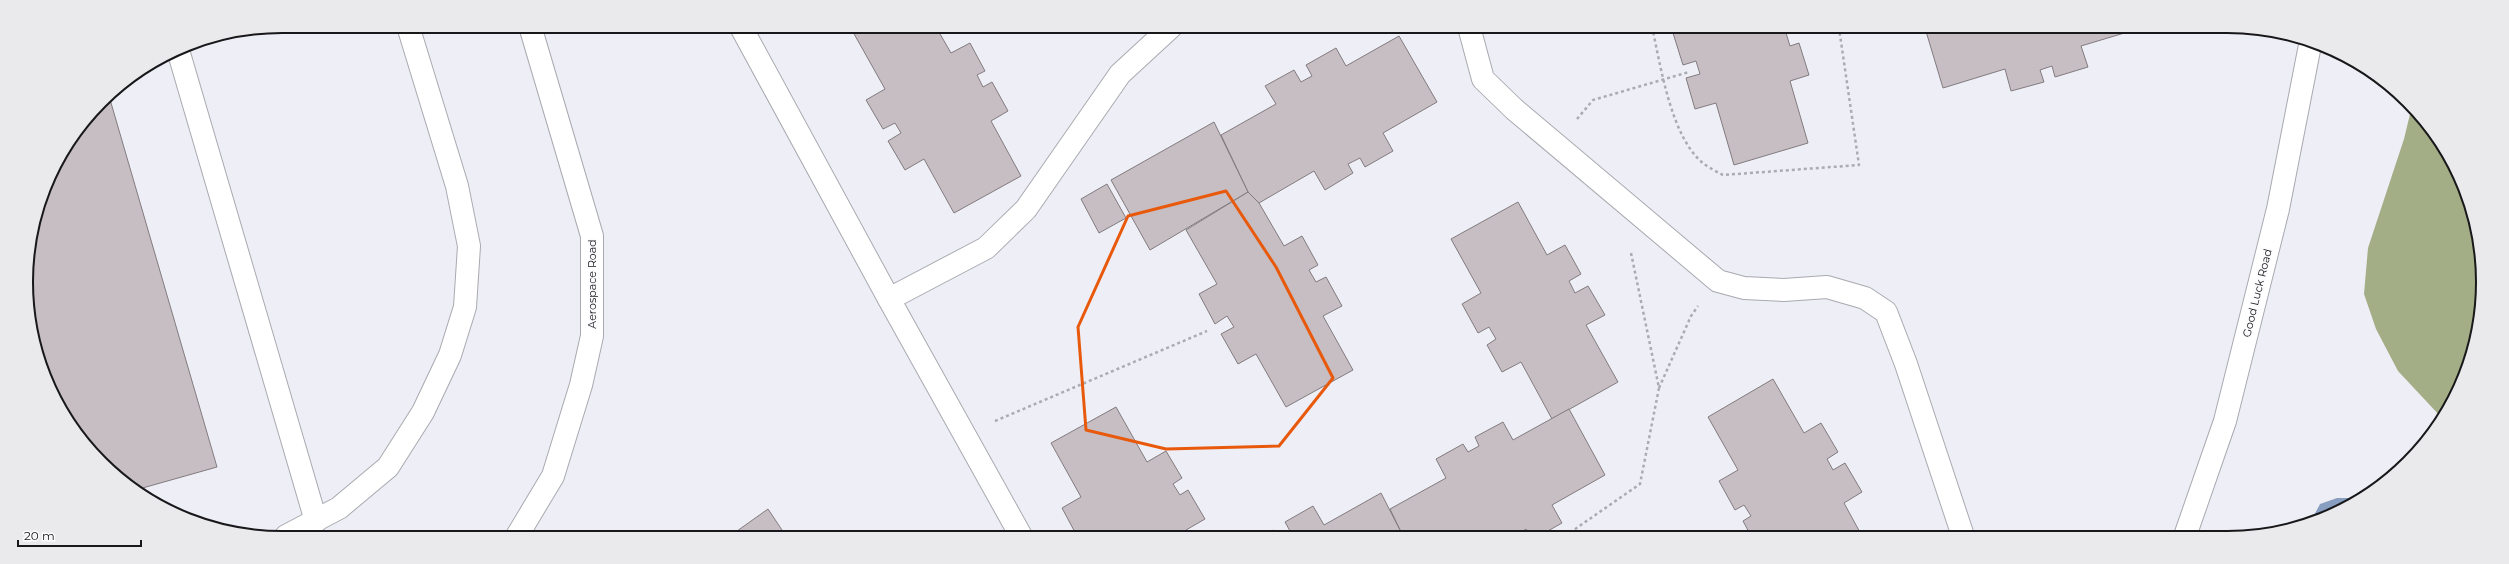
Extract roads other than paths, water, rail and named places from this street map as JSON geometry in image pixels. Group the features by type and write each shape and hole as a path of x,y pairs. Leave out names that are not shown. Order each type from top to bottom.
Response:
{"street":[{"path":"296,531 339,508 388,467 423,412 450,355 465,307 469,246 462,208 457,186 410,33"},
{"name":"Aerospace Road","path":"520,531 553,476 581,385 592,336 592,236 532,33"},
{"path":"745,33 889,299 1018,531"},
{"path":"889,299 986,248 1026,209 1120,74 1165,33"},
{"path":"1471,33 1483,79 1514,109 1718,281 1744,288 1784,290 1827,287 1865,298 1886,312 1906,364 1961,531"},
{"name":"Good Luck Road","path":"2187,531 2225,421 2278,210 2310,47"},
{"path":"180,55 316,521"}],"water":[{"path":"2337,498 2352,498 2314,515 2320,504"}]}
